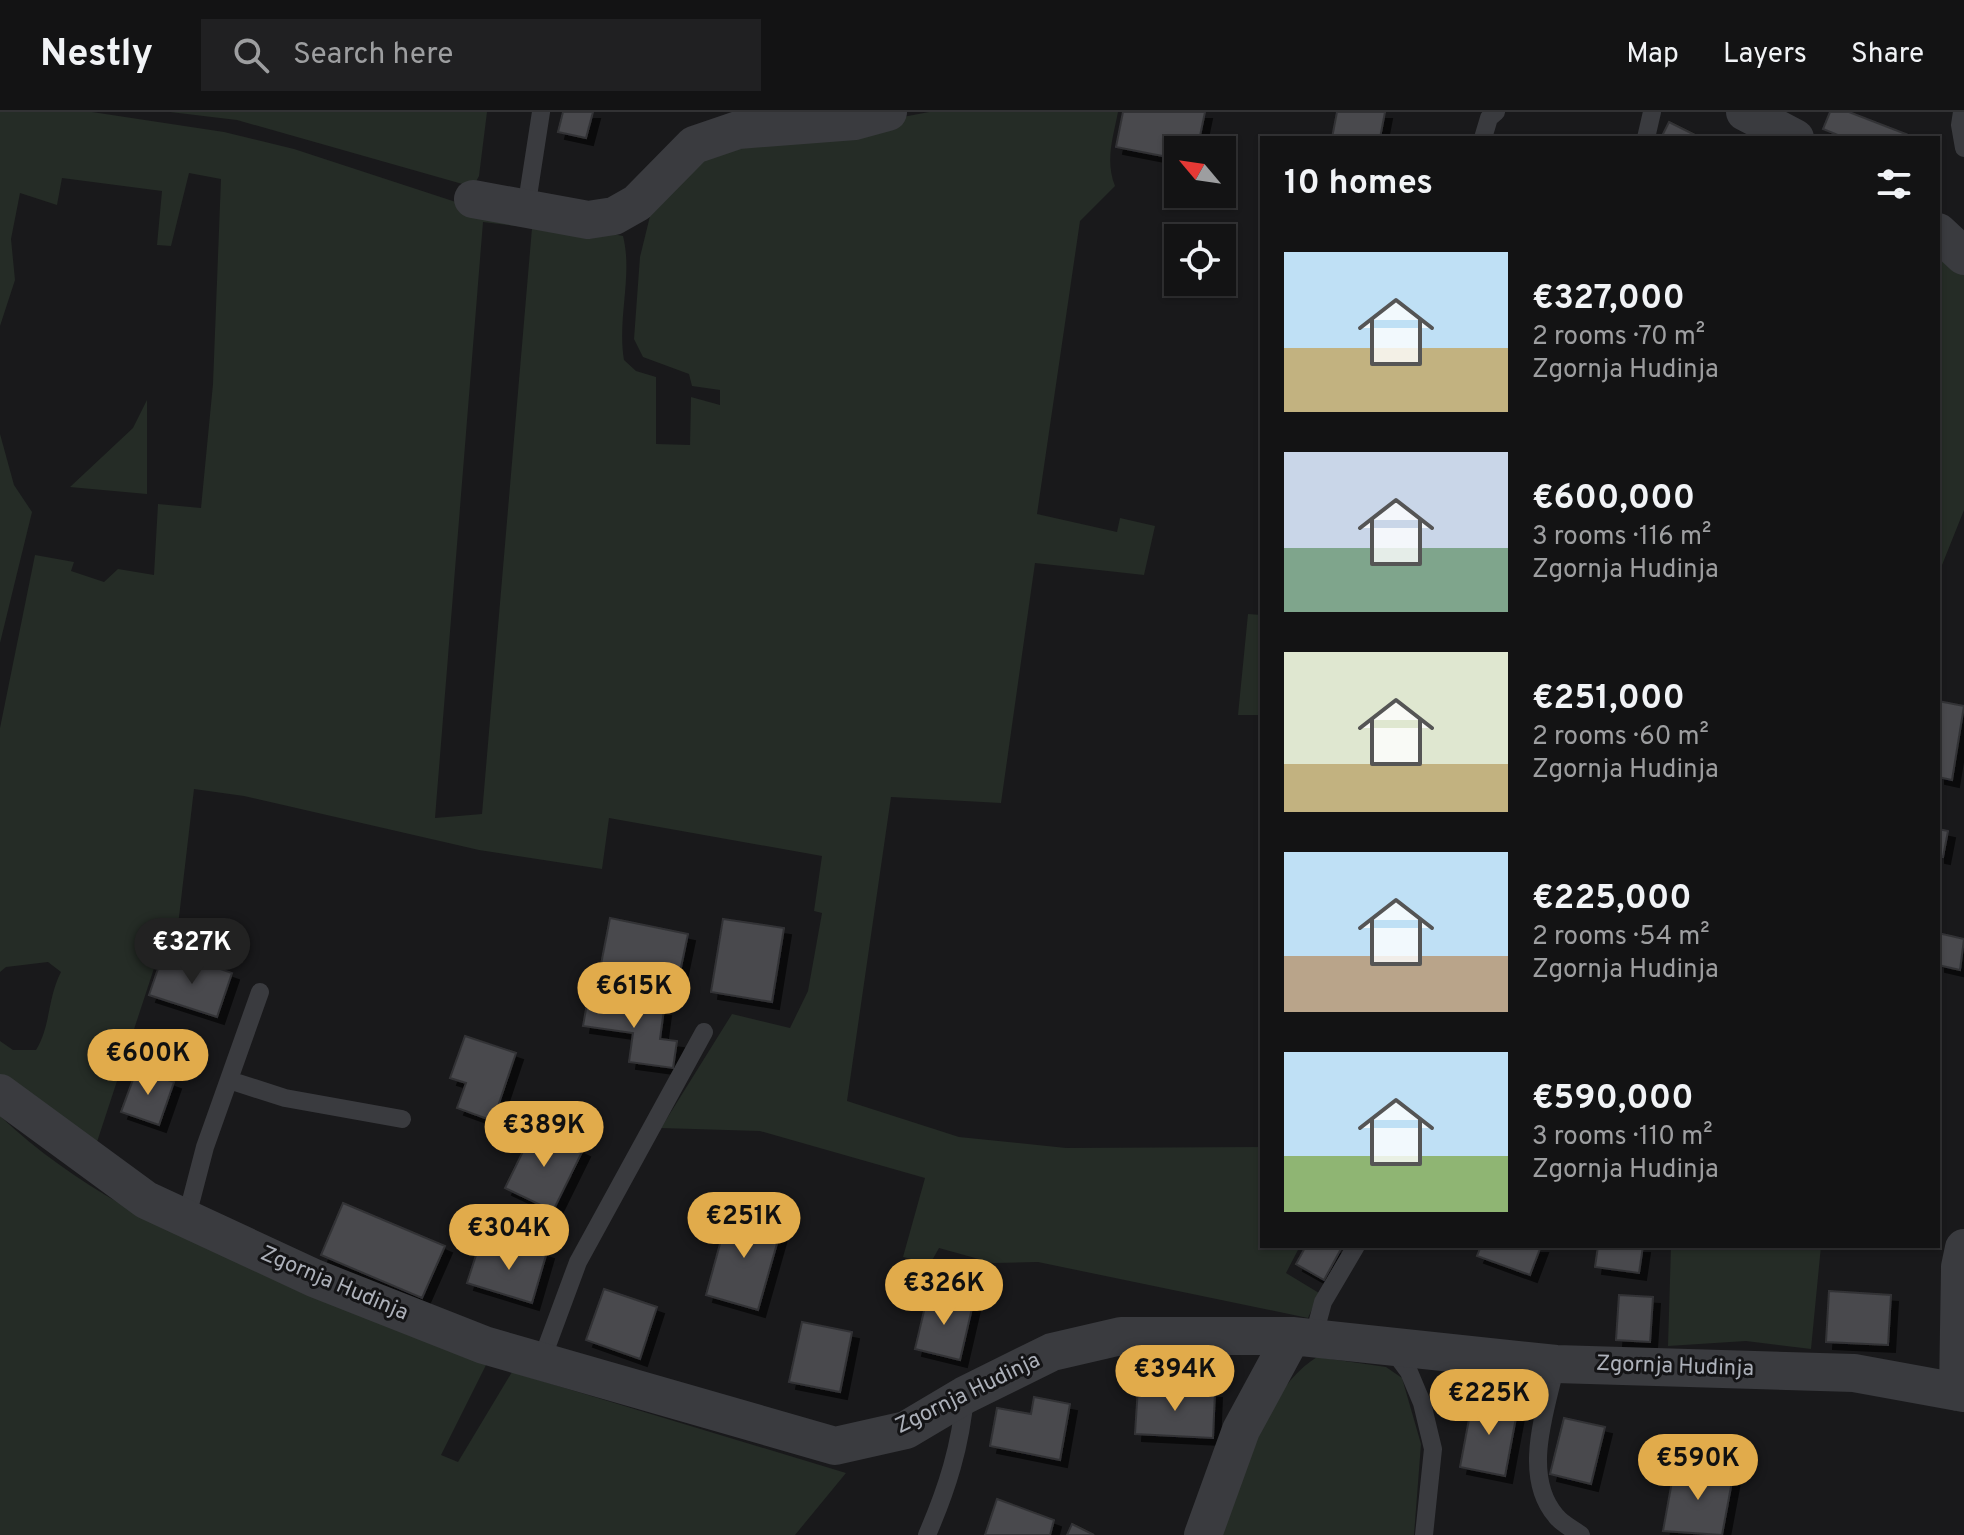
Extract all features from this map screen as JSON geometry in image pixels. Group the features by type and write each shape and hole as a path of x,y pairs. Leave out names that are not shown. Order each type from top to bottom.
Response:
{"street":[{"path":"473,199 588,220 614,216 637,203 667,169 694,145 738,130 855,121 888,112"},
{"path":"1745,112 1791,136"},
{"path":"1940,234 1964,256"},
{"name":"Zgornja Hudinja","path":"0,1093 134,1192 186,1220 342,1289 484,1345 835,1446 906,1430 965,1395 1052,1352 1121,1336 1303,1338 1556,1364 1854,1373 1961,1393"},
{"path":"1961,1393 1960,1267 1964,1248"},
{"path":"1203,1535 1241,1430 1303,1338"}],"lane":[{"path":"526,209 541,112"},
{"path":"1484,136 1489,118 1496,112"},
{"path":"1646,136 1652,112"},
{"path":"1962,112 1964,148"},
{"path":"186,1220 205,1147 260,992"},
{"path":"541,1362 578,1262 704,1032"},
{"path":"229,1080 285,1098 402,1119"},
{"path":"1303,1338 1355,1248"},
{"path":"1390,1346 1409,1372 1418,1393 1433,1449 1424,1535"},
{"path":"1556,1364 1541,1433 1538,1473 1543,1496 1557,1518 1581,1535"},
{"path":"927,1535 944,1495 962,1437 965,1395"}],"shaded area":[{"path":"0,112 92,112 224,132 294,149 465,205 623,236 626,251 622,329 624,360 636,371 656,377 656,444 690,445 691,397 720,405 720,390 692,386 689,374 643,357 634,339 640,257 651,212 702,155 929,112 1118,112 1110,158 1115,186 1080,221 1037,514 1117,532 1120,518 1155,526 1144,575 1035,563 1001,803 891,797 847,1101 959,1137 1066,1148 1260,1147 1260,1248 1299,1248 1286,1273 1319,1293 1308,1318 1038,1262 993,1263 939,1248 930,1264 903,1257 925,1178 760,1131 661,1128 732,1014 790,1028 808,991 822,913 814,911 822,856 609,818 602,869 479,850 244,796 194,789 177,934 163,941 97,1142 0,1076 0,1041 13,1050 36,1050 61,972 48,962 6,967 0,972 0,728 35,555 74,562 71,571 104,582 118,569 154,575 158,504 201,508 213,384 221,179 189,173 171,246 157,245 162,191 62,178 57,205 20,193 11,239 15,280 0,326","holes":["483,222 532,228 482,814 435,818"]},
{"path":"170,112 487,112 479,176 473,187 237,120"},
{"path":"1940,250 1964,272 1964,510 1940,570"},
{"path":"147,400 147,494 70,487 133,428"},
{"path":"0,434 14,485 32,512 0,643"},
{"path":"1248,614 1260,615 1260,715 1238,715"},
{"path":"0,1116 32,1144 99,1191 170,1230 359,1314 487,1363 441,1455 458,1462 512,1372 846,1473 795,1535 0,1535"},
{"path":"1671,1248 1821,1248 1811,1349 1746,1341 1668,1346"},
{"path":"1317,1357 1386,1367 1402,1378 1421,1444 1414,1535 1215,1535 1268,1413 1298,1372"}],"building":[{"path":"563,112 593,112 586,138 558,132"},
{"path":"1123,112 1205,112 1200,136 1164,136 1164,156 1116,147"},
{"path":"1337,112 1385,112 1380,136 1332,136"},
{"path":"1830,112 1849,112 1911,136 1840,136 1823,129"},
{"path":"1669,122 1697,136 1662,136"},
{"path":"1940,701 1964,706 1952,780 1940,777"},
{"path":"1940,829 1948,831 1943,857 1940,856"},
{"path":"610,918 688,934 675,996 598,980"},
{"path":"723,919 784,928 772,1002 711,992"},
{"path":"1940,933 1964,939 1960,970 1940,965"},
{"path":"192,959 232,973 217,1017 149,995 161,960 189,969"},
{"path":"588,998 664,1009 660,1039 677,1041 673,1068 629,1062 633,1033 583,1026"},
{"path":"465,1036 516,1053 493,1121 457,1108 466,1083 450,1078"},
{"path":"137,1069 174,1082 159,1125 121,1112"},
{"path":"535,1127 583,1150 553,1211 505,1188"},
{"path":"343,1203 445,1246 422,1298 321,1255"},
{"path":"729,1211 782,1226 758,1310 706,1295"},
{"path":"520,1244 547,1252 532,1303 467,1283 479,1246 516,1257"},
{"path":"1305,1248 1341,1248 1324,1280 1296,1264"},
{"path":"1480,1248 1540,1248 1530,1275 1477,1256"},
{"path":"1598,1248 1643,1248 1639,1273 1595,1267"},
{"path":"936,1267 970,1274 964,1297 931,1290"},
{"path":"604,1289 657,1307 640,1359 586,1340"},
{"path":"1829,1291 1891,1295 1888,1345 1826,1342"},
{"path":"928,1294 973,1304 960,1360 915,1349"},
{"path":"1619,1295 1653,1297 1650,1342 1616,1340"},
{"path":"802,1322 852,1332 840,1392 789,1382"},
{"path":"1138,1387 1215,1391 1213,1438 1135,1434"},
{"path":"1034,1397 1070,1404 1060,1460 990,1446 997,1408 1031,1414"},
{"path":"1473,1398 1518,1407 1505,1476 1460,1467"},
{"path":"1564,1418 1605,1427 1591,1484 1550,1474"},
{"path":"1675,1465 1733,1476 1722,1535 1663,1531"},
{"path":"997,1499 1054,1520 1050,1535 985,1535"},
{"path":"1072,1524 1094,1535 1067,1535"}]}
